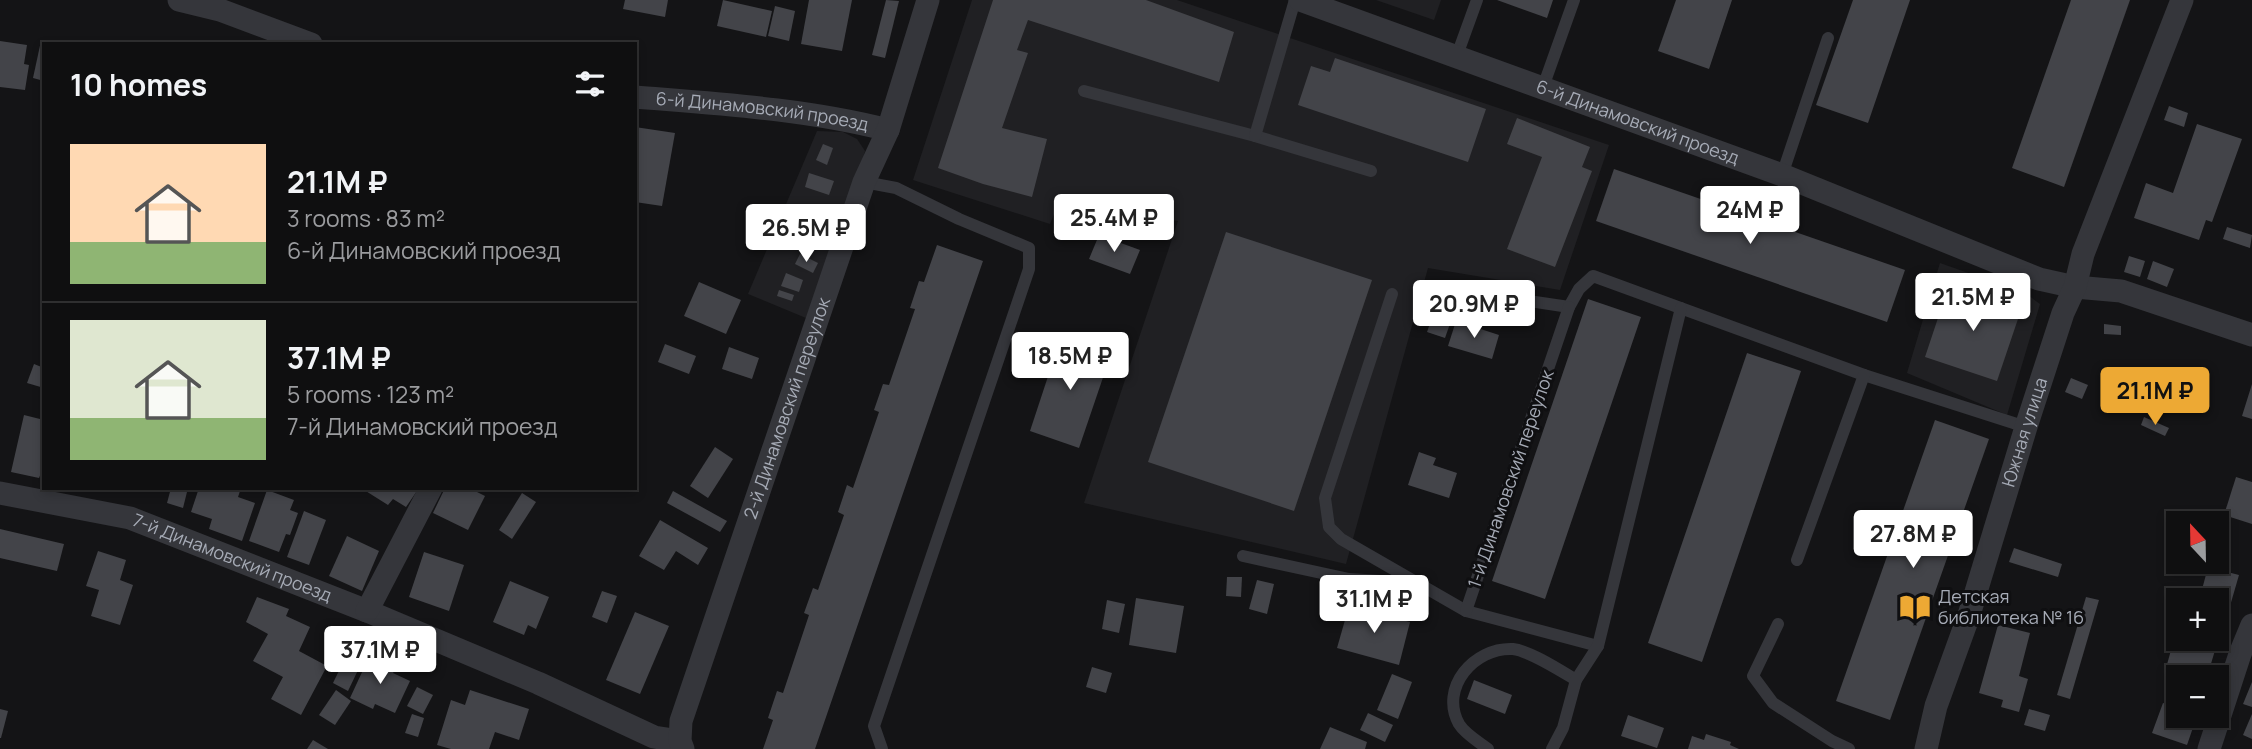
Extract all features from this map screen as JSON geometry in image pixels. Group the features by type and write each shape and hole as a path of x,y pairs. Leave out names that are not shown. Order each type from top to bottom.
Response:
{"street":[{"path":"180,0 220,10 306,42"},
{"name":"2-й Динамовский переулок","path":"681,745 681,721 864,182 888,130 928,0"},
{"name":"6-й Динамовский проезд","path":"1300,0 1782,175 2039,279 2075,287 2121,291 2252,335"},
{"name":"Южная улица","path":"1926,749 1936,706 1969,615 2026,427 2063,313 2075,287 2083,254 2182,0"},
{"name":"6-й Динамовский проезд","path":"637,97 725,104 848,120 888,130"},
{"path":"368,611 430,490"},
{"name":"7-й Динамовский проезд","path":"0,493 130,518 368,611 538,683 654,737 681,745"},
{"path":"2209,749 2246,656 2252,625"}],"lane":[{"path":"1255,136 1295,0"},
{"path":"1456,58 1476,0"},
{"path":"1544,88 1574,0"},
{"path":"1782,175 1828,38"},
{"path":"1084,91 1255,136 1371,171"},
{"path":"864,182 896,188 959,219 1029,248 1029,269 874,726 882,749"},
{"name":"1-й Динамовский переулок","path":"1466,611 1569,307 1579,289 1593,276 1681,308"},
{"path":"1476,293 1569,307"},
{"path":"1392,294 1325,498 1329,527 1341,539 1466,611 1598,646"},
{"path":"1552,749 1563,728 1576,680 1598,646 1681,308 1864,375 2026,427"},
{"path":"1797,560 1864,375"},
{"path":"1243,556 1349,579 1416,583"},
{"path":"1778,624 1753,676 1773,703 1849,749"},
{"path":"1488,749 1460,727 1452,706 1461,674 1481,655 1514,649 1547,662 1576,680"}],"shaded area":[{"path":"972,0 1177,0 1609,145 1560,290 1428,268 1346,564 1084,503 1178,221 1059,202 1050,224 913,180"},
{"path":"1376,0 1441,0 1434,20"},
{"path":"817,131 843,132 857,139 865,151 857,181 806,318 748,294"},
{"path":"1940,263 2025,293 2040,304 2007,415 1907,373"}],"building":[{"path":"625,0 668,0 665,17 623,9"},
{"path":"723,0 772,11 766,37 717,26"},
{"path":"809,0 852,0 842,51 801,44"},
{"path":"886,0 899,1 885,58 872,55"},
{"path":"993,0 1146,0 1234,32 1219,82 1028,20 1017,50 1028,53 1002,128 1047,139 1032,197 938,168"},
{"path":"1497,0 1553,0 1547,18"},
{"path":"1676,0 1732,0 1709,69 1658,51"},
{"path":"1853,0 1910,0 1868,123 1816,105"},
{"path":"2071,0 2130,0 2064,187 2012,168"},
{"path":"775,6 795,11 789,41 768,36"},
{"path":"0,41 27,45 24,64 29,65 25,90 0,87"},
{"path":"41,41 44,42 42,80 33,78"},
{"path":"1335,58 1486,109 1468,162 1298,105 1311,66 1330,72"},
{"path":"2169,106 2188,113 2184,127 2164,120"},
{"path":"1517,118 1590,147 1582,167 1592,171 1555,267 1507,249 1542,157 1507,144"},
{"path":"2197,124 2242,139 2212,222 2206,220 2199,240 2134,218 2146,183 2173,193"},
{"path":"637,127 675,133 662,206 637,202"},
{"path":"823,144 833,148 827,165 816,160"},
{"path":"1614,169 1905,270 1887,322 1596,221"},
{"path":"809,173 834,181 829,195 805,187"},
{"path":"803,204 822,208 820,219 800,215"},
{"path":"791,227 808,234 802,251 784,244"},
{"path":"2227,227 2252,235 2250,248 2223,239"},
{"path":"1226,232 1372,280 1294,511 1148,462"},
{"path":"1099,235 1140,250 1130,274 1089,259"},
{"path":"937,245 983,261 815,749 763,749 773,720 768,718 777,691 783,693 809,615 804,613 813,588 818,590 844,515 838,512 847,485 853,488 879,412 874,410 883,384 889,385 915,309 910,308 919,281 924,282"},
{"path":"800,254 818,263 813,273 795,264"},
{"path":"2129,256 2145,261 2140,277 2124,272"},
{"path":"2153,261 2174,269 2167,287 2147,279"},
{"path":"786,273 803,280 799,292 781,286"},
{"path":"699,282 741,300 726,334 684,316"},
{"path":"1949,285 2021,310 1997,381 1925,357"},
{"path":"779,290 794,295 792,301 777,296"},
{"path":"1440,295 1458,301 1445,338 1427,332"},
{"path":"1588,299 1641,317 1545,599 1492,581"},
{"path":"1456,321 1499,335 1492,359 1448,346"},
{"path":"2104,324 2121,326 2121,335 2104,334"},
{"path":"1061,337 1111,354 1079,448 1030,431"},
{"path":"665,344 696,356 689,374 658,362"},
{"path":"729,347 759,358 752,379 722,369"},
{"path":"1747,353 1801,371 1702,662 1648,643"},
{"path":"34,364 42,367 42,387 27,383"},
{"path":"2071,378 2088,385 2082,399 2065,392"},
{"path":"2252,384 2252,419 2242,416"},
{"path":"2147,396 2159,401 2154,412 2142,407"},
{"path":"24,415 42,420 42,473 39,478 11,472"},
{"path":"2144,417 2169,428 2165,436 2141,425"},
{"path":"1935,420 1989,439 1890,720 1836,701"},
{"path":"715,447 733,459 708,498 690,486"},
{"path":"1419,452 1436,458 1433,465 1457,473 1449,498 1408,485"},
{"path":"2236,477 2252,482 2252,524 2230,517 2230,511 2225,511"},
{"path":"170,490 188,490 183,508 167,503"},
{"path":"198,490 240,490 238,497 255,503 242,541 209,529 212,519 191,512"},
{"path":"267,490 294,500 290,510 298,513 290,535 286,534 279,552 249,541"},
{"path":"364,490 418,490 406,507 393,499 388,505"},
{"path":"444,490 473,490 485,496 468,530 433,513"},
{"path":"673,491 727,521 720,532 667,503"},
{"path":"522,493 536,502 512,539 499,530"},
{"path":"304,511 326,520 309,565 287,557"},
{"path":"660,520 708,548 698,565 676,551 664,570 639,556"},
{"path":"0,529 64,544 57,571 0,558"},
{"path":"347,536 379,551 362,591 329,576"},
{"path":"2014,548 2062,564 2058,577 2009,562"},
{"path":"98,551 126,560 120,580 133,585 120,625 91,616 99,590 86,586"},
{"path":"424,552 464,565 449,611 409,597"},
{"path":"2206,574 2239,575 2230,606 2229,588 2202,588"},
{"path":"1227,577 1242,577 1241,597 1226,596"},
{"path":"1257,580 1274,584 1267,614 1249,609"},
{"path":"510,581 549,597 536,629 528,625 524,635 493,622"},
{"path":"602,591 617,596 607,623 592,617"},
{"path":"257,597 289,609 286,616 310,627 299,651 327,666 301,715 271,699 283,677 253,661 268,634 246,622"},
{"path":"2086,597 2099,600 2070,699 2057,695"},
{"path":"1136,598 1184,606 1176,653 1129,645"},
{"path":"1107,600 1125,604 1119,633 1102,629"},
{"path":"1349,606 1410,622 1399,665 1337,648"},
{"path":"635,612 669,626 640,694 606,680"},
{"path":"1998,625 2030,633 2019,676 2028,679 2019,712 2001,707 2003,700 1979,693"},
{"path":"355,638 370,645 348,691 333,683"},
{"path":"2171,651 2215,651 2211,665 2167,665"},
{"path":"370,655 396,668 393,673 410,681 395,713 375,704 373,709 350,698"},
{"path":"1092,667 1112,673 1106,693 1086,687"},
{"path":"1392,674 1412,682 1398,719 1377,710"},
{"path":"1474,680 1512,695 1505,714 1467,699"},
{"path":"2252,682 2252,707 2243,704"},
{"path":"417,687 433,695 423,714 407,706"},
{"path":"336,690 351,701 335,725 319,715"},
{"path":"470,690 529,709 519,740 495,732 489,749 451,749 437,745 451,700 465,705"},
{"path":"2163,703 2166,704 2166,728 2193,728 2187,745 2152,733"},
{"path":"0,709 8,711 1,738 0,738"},
{"path":"2029,709 2050,715 2045,731 2024,725"},
{"path":"1368,713 1393,725 1385,742 1360,730"},
{"path":"412,714 424,718 418,737 405,733"},
{"path":"2252,714 2252,739 2243,735"},
{"path":"1628,715 1664,728 1657,748 1621,736"},
{"path":"1330,727 1367,742 1365,749 1320,749"},
{"path":"1706,734 1731,742 1730,745 1739,749 1688,749 1692,736 1704,740"},
{"path":"313,740 328,749 307,749"}],"place":[{"name":"Детская библиотека № 16","path":"1915,607"}]}
